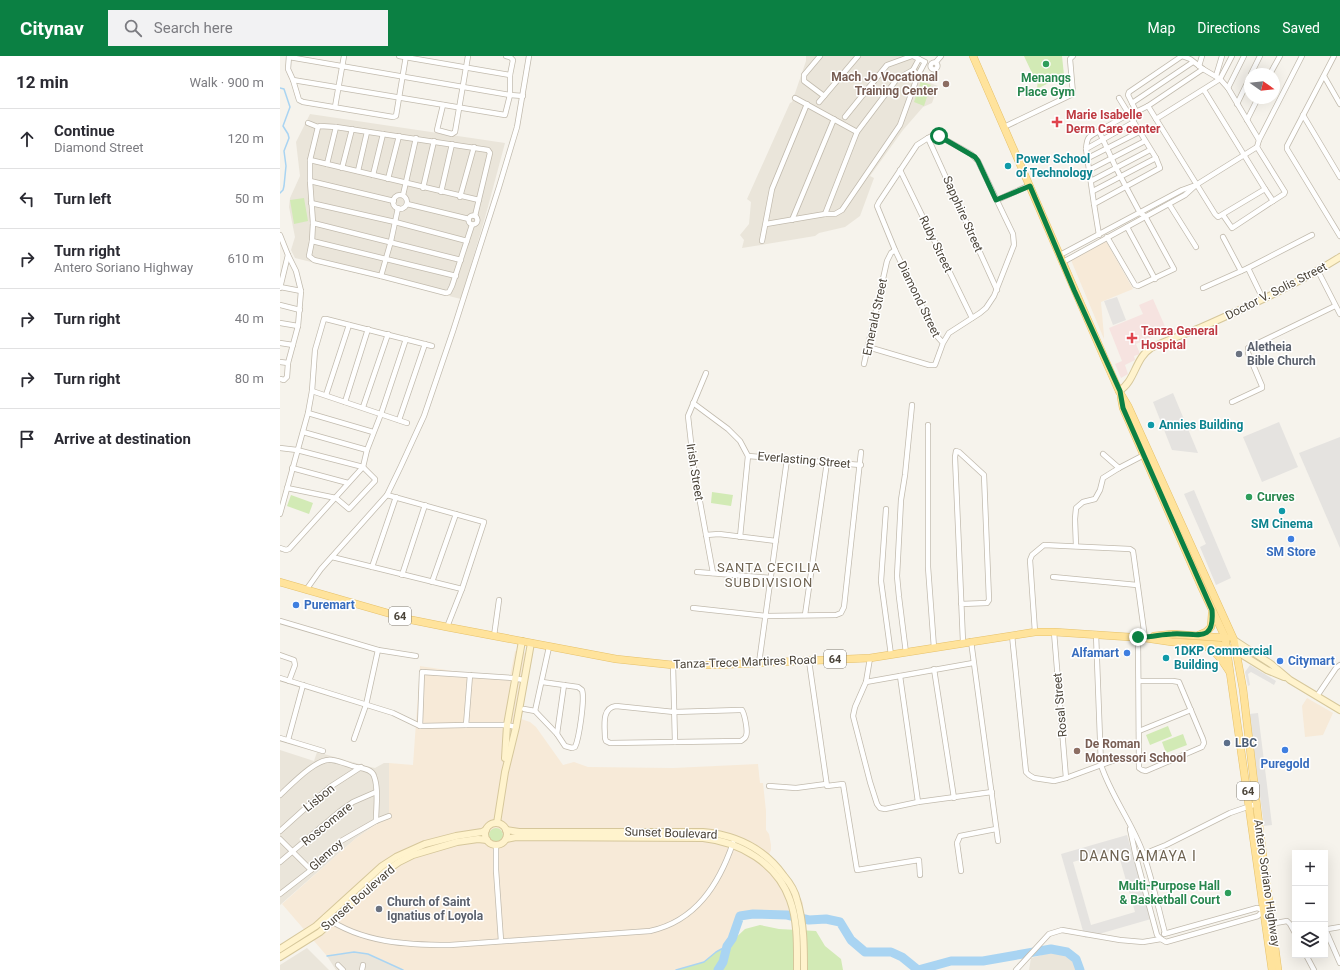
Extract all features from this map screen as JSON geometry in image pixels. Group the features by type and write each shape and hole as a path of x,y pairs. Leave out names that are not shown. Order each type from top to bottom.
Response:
{"main road":[{"name":"Antero Soriano Highway","path":"973,56 1061,259 1234,640 1243,689 1253,805"},
{"name":"Doctor V. Solis Street","path":"1120,391 1126,387 1142,356 1151,349 1263,300 1318,271 1340,257"},
{"name":"Antero Soriano Highway","path":"1120,391 1123,408 1225,637 1253,805 1274,969"},
{"name":"Tanza-Trece Martires Road","path":"280,582 412,620 623,660 673,665 714,665 870,658 963,642 1036,632 1142,637 1172,642 1225,637 1234,640"},
{"path":"1212,610 1213,621 1211,628 1197,639 1213,650 1222,660 1230,673"},
{"name":"Tanza-Trece Martires Road","path":"1197,639 1236,651"},
{"path":"1234,640 1271,664 1290,680"},
{"path":"505,772 507,725 522,642"},
{"path":"497,823 505,772 516,727 531,643"},
{"path":"1236,651 1267,670 1290,680 1340,710"},
{"path":"497,823 502,825 507,834 503,843 496,846 487,840 485,835 486,830 490,826 497,823"},
{"name":"Sunset Boulevard","path":"280,949 316,926 382,866 396,857 425,844 486,830"},
{"name":"Sunset Boulevard","path":"506,830 516,832 703,832 735,838 756,848 772,862 788,881 797,900 796,909"},
{"name":"Sunset Boulevard","path":"506,839 516,837 703,838 724,842 752,854 768,866 782,884 796,909"},
{"name":"Sunset Boulevard","path":"280,958 320,932 386,871 400,862 413,855 457,842 478,839 487,840"},
{"path":"796,909 802,925 804,970"},
{"path":"796,909 797,970"}],"street":[{"path":"335,107 344,56"},
{"path":"399,56 510,75"},
{"path":"443,105 437,130 452,134 455,132 468,56"},
{"path":"293,80 505,115 510,96 510,75 513,60 506,56"},
{"path":"306,590 332,557 387,495 424,416 453,331 517,127 529,56"},
{"path":"820,56 804,75 804,81 824,96"},
{"path":"819,102 858,56"},
{"path":"845,117 887,64 912,56 925,62 933,63 941,56"},
{"path":"1004,127 1073,94 1070,59 1073,56"},
{"path":"1202,56 1201,68 1148,106 1137,111 1128,95 1128,92 1182,56 1191,59 1201,68 1218,78 1228,88 1258,140"},
{"path":"1218,78 1222,56"},
{"path":"1156,118 1204,90 1218,78 1232,56"},
{"path":"1228,88 1244,56"},
{"path":"1255,68 1260,56"},
{"path":"1273,68 1280,56"},
{"path":"1223,215 1230,227 1233,227 1284,194 1285,190 1257,147 1258,140 1302,56"},
{"path":"1334,56 1287,146 1287,149 1340,236"},
{"path":"406,57 403,76 398,97 396,116 393,117 303,102 299,100 296,94 293,80 288,69 288,57 403,76 510,96 523,96"},
{"path":"826,214 857,132 897,79 913,70 919,59"},
{"path":"1132,102 1191,59"},
{"path":"766,224 826,214 836,214 842,210 900,125 918,75 925,62"},
{"path":"913,70 918,75"},
{"path":"1324,76 1340,104"},
{"path":"1237,104 1244,89"},
{"path":"1204,90 1273,201"},
{"path":"795,98 857,132"},
{"path":"1094,204 1127,187 1158,169 1160,166 1119,98"},
{"path":"762,241 772,189 808,104"},
{"path":"1247,120 1255,104"},
{"path":"1148,106 1216,216 1218,217 1223,215 1265,189"},
{"path":"1099,234 1086,149 1087,139 1129,114"},
{"path":"1303,115 1340,178"},
{"path":"792,220 834,119"},
{"path":"1086,149 1134,122"},
{"path":"308,123 318,127 352,129 488,150 490,153 476,217 478,221 474,224 467,241 456,276 449,292 446,293 314,260 308,256 312,241 313,223 310,160 318,127"},
{"path":"327,164 336,127"},
{"path":"342,168 352,129"},
{"path":"1099,131 1116,168 1140,213 1145,216 1174,268 1173,271 1138,286 1135,285 1107,237"},
{"path":"358,171 367,132"},
{"path":"1088,158 1139,132"},
{"path":"373,175 383,134"},
{"name":"Diamond Street","path":"934,135 939,136 975,157 1013,234 1014,241 997,290 986,308 952,330 943,343 937,338 895,250 878,206 879,202 917,145 928,138 934,135"},
{"path":"388,179 399,136"},
{"path":"407,204 403,195 416,138"},
{"name":"Sapphire Street","path":"928,138 997,290"},
{"path":"423,188 434,141"},
{"path":"1089,170 1145,141"},
{"path":"441,192 452,144"},
{"path":"460,197 474,147"},
{"path":"1061,259 1107,237 1169,204 1196,185 1257,147"},
{"path":"1091,181 1150,150"},
{"path":"1092,191 1156,158"},
{"path":"310,160 460,197 479,200"},
{"name":"Ruby Street","path":"900,170 972,318"},
{"path":"310,181 394,201"},
{"path":"1061,259 1099,234 1178,192 1196,185"},
{"path":"996,200 1030,186"},
{"path":"1178,192 1180,197"},
{"path":"394,201 397,196 403,195"},
{"path":"381,276 391,241 398,208 396,207 394,201"},
{"path":"311,203 395,222 467,241"},
{"path":"407,204 469,219 471,217 476,217 488,220"},
{"path":"398,208 404,208 407,204"},
{"path":"1169,204 1196,247"},
{"path":"469,219 470,223 486,227"},
{"path":"313,223 391,241 461,260"},
{"path":"1127,226 1156,279"},
{"path":"1203,288 1248,268 1312,234"},
{"path":"280,235 296,271 301,291 298,326 288,363 286,379 280,379"},
{"path":"1223,237 1241,271"},
{"path":"312,241 456,276"},
{"name":"Emerald Street","path":"864,364 887,261 891,253 895,250"},
{"path":"288,255 280,288 301,291"},
{"path":"285,268 296,271"},
{"path":"1248,268 1263,300"},
{"path":"1318,271 1340,314"},
{"path":"280,305 300,310"},
{"path":"1232,402 1262,388 1248,354 1248,348 1335,306"},
{"path":"280,514 308,413 312,391 315,350 324,319 432,346"},
{"path":"280,322 298,326"},
{"path":"326,395 348,324"},
{"path":"345,402 368,329"},
{"path":"363,407 388,334"},
{"path":"280,548 286,550 289,549 363,467 373,432 381,414 406,339"},
{"path":"280,343 293,345"},
{"path":"868,347 932,366 936,362 943,343"},
{"path":"399,420 425,344"},
{"path":"280,362 288,363"},
{"name":"Irish Street","path":"706,373 693,402 688,416 688,422 694,469 713,573"},
{"path":"312,391 407,423"},
{"path":"693,402 728,429 740,441 748,456 740,537"},
{"path":"906,653 898,576 901,500 912,405"},
{"path":"308,413 373,432"},
{"path":"928,426 928,567 934,648"},
{"path":"303,432 367,450"},
{"path":"280,448 297,450 363,467 375,478 375,481 350,509 336,498 287,488"},
{"path":"960,604 987,603 989,600 984,475 956,451 960,604 963,642"},
{"path":"693,608 766,616 836,615 843,611 861,465 861,452"},
{"path":"1103,454 1119,468"},
{"path":"1076,546 1076,508 1083,502 1095,499 1100,490 1103,478 1144,455"},
{"name":"Everlasting Street","path":"748,456 861,465"},
{"path":"759,663 787,459"},
{"path":"805,615 827,462"},
{"path":"292,468 348,482"},
{"path":"387,495 484,522 462,589 447,627"},
{"path":"372,567 396,497"},
{"path":"402,575 425,505"},
{"path":"886,509 881,581 891,655"},
{"path":"432,582 456,514"},
{"path":"706,535 719,534 776,541"},
{"path":"1036,632 1031,557 1044,545 1132,549 1142,637 1139,681 1139,768 1146,771 1202,747 1204,743 1203,739 1179,682 1139,681"},
{"path":"332,557 462,589"},
{"path":"697,572 771,578"},
{"path":"1053,578 1137,585"},
{"path":"494,636 499,600"},
{"path":"280,621 378,650 416,656"},
{"name":"Rosal Street","path":"1054,632 1066,778"},
{"path":"1096,634 1101,765 1104,775 1128,819 1143,854 1165,933"},
{"path":"1012,635 1026,772 1029,775 1034,778 1054,781 1123,757 1139,761"},
{"path":"971,641 998,841"},
{"path":"535,711 549,647"},
{"path":"354,739 366,704 378,650"},
{"path":"280,655 294,660 289,681"},
{"path":"870,658 866,682 855,707 853,716 870,782 877,804 880,808 885,809 918,802 992,792"},
{"path":"809,661 826,784"},
{"path":"866,682 973,663"},
{"path":"673,665 675,742"},
{"path":"1317,696 1336,668 1340,665"},
{"path":"934,669 954,798"},
{"path":"420,726 422,672 515,678 524,680"},
{"path":"466,725 470,675"},
{"path":"900,676 918,802"},
{"path":"280,678 393,713 420,726 507,725 516,727"},
{"path":"524,709 535,711 557,734 565,746 572,748 575,747 578,737 583,697 582,690 578,687 542,682"},
{"path":"288,740 303,685"},
{"path":"557,734 564,685"},
{"path":"616,706 674,712 742,710 744,714 747,735 741,741 675,742 610,743 605,738 606,715 610,707 616,706"},
{"path":"1139,732 1191,710"},
{"path":"280,738 323,751"},
{"path":"280,795 309,770 322,761 331,759 371,771 374,775 376,792 376,821"},
{"name":"Lisbon","path":"280,831 330,787 360,767"},
{"path":"769,786 796,788 826,784 827,786 843,784 857,870 919,860 920,875"},
{"name":"Roscomare","path":"280,862 339,812 353,802 376,792"},
{"path":"1136,857 1166,845 1230,814 1253,805"},
{"name":"Glenroy","path":"280,894 311,870 341,841 376,821 389,816"},
{"path":"1128,819 1136,857 1157,935 1161,939 1166,942 1258,916 1267,910"},
{"path":"961,871 957,843 960,836 996,829"},
{"path":"325,917 331,922 345,929 371,938 404,943 450,945 650,931 666,927 679,921 702,901 715,884 725,867 735,838"},
{"path":"280,839 311,870"},
{"path":"496,846 496,870 501,941"},
{"path":"1016,970 1027,960 1044,939 1050,934 1062,930 1120,940 1143,942 1161,939 1165,933 1257,908 1267,910"},
{"path":"1269,924 1287,922 1292,928"},
{"path":"1340,927 1328,929 1326,931 1340,963"},
{"path":"1308,958 1314,970"},
{"path":"338,965 343,970"}],"shaded area":[{"path":"806,56 916,56 913,65 924,70 920,79 938,86 932,103 923,107 903,130 870,176 874,178 860,216 845,227 819,233 815,236 742,248 744,240 740,235 749,224 751,202 747,199 790,103 792,102 806,61"},
{"path":"310,114 505,143 461,299 295,258 291,250 295,237 289,207 290,198 300,176 296,142"},
{"path":"1106,241 1133,289 1101,302 1104,339 1071,260"},
{"path":"1117,297 1126,320 1113,325 1104,301"},
{"name":"Tanza General Hospital","path":"1153,299 1167,331 1136,344 1140,354 1134,356 1135,360 1125,365 1128,374 1121,378 1115,364 1122,361 1109,328 1143,314 1139,305"},
{"path":"1173,393 1198,453 1172,450 1153,402"},
{"path":"1279,422 1298,467 1262,482 1243,437"},
{"path":"1340,437 1340,548 1299,453"},
{"path":"1194,490 1231,578 1216,585 1200,547 1206,544 1184,494"},
{"path":"515,651 533,654 521,719 530,722 536,727 563,765 574,762 588,767 673,768 758,764 760,783 763,783 766,811 766,830 769,834 771,845 769,854 785,871 791,880 803,903 803,908 790,911 790,916 753,914 740,916 732,939 727,946 716,952 704,962 676,970 403,970 368,953 342,953 327,956 282,904 355,839 378,823 389,818 389,763 413,765 420,666 466,673 510,676"},
{"path":"1250,665 1276,681 1274,685 1251,672 1248,674 1250,685 1248,686 1245,672"},
{"path":"1307,698 1333,713 1323,735 1305,737 1302,706"},
{"path":"1258,713 1272,825 1264,826 1249,714"},
{"path":"280,750 314,761 317,752 375,768 384,763 389,763 389,818 378,823 355,839 280,905"},
{"path":"1127,835 1151,919 1085,938 1061,854","holes":["1117,849 1135,912 1091,925 1073,862"]},
{"path":"307,948 329,970 280,970 280,965"},
{"path":"354,952 368,954 403,970 336,970 327,956"},
{"path":"1049,953 1067,955 1075,959 1077,970 1029,970 1031,958"}],"green space":[{"name":"Menangs Place Gym","path":"1024,56 1062,56 1064,75 1037,89 1038,77 1032,73"},
{"path":"921,81 931,85 924,106 914,102"},
{"path":"304,198 308,221 294,224 290,200"},
{"path":"712,492 733,495 731,506 711,503"},
{"path":"291,495 313,503 309,514 287,506"},
{"path":"1168,726 1172,736 1150,745 1146,735"},
{"path":"1183,734 1187,745 1166,753 1162,742"},
{"path":"493,828 499,828 503,832 503,838 499,842 493,842 489,838 489,832"},
{"path":"760,925 779,929 816,931 825,946 841,959 843,970 676,970 704,962 716,952 727,946 745,929"}],"waterway":[{"path":"280,88 284,89 290,107 283,126 289,138 284,151 286,166 284,186 280,193"},
{"path":"718,970 723,962 727,946 732,939 740,916 753,914 787,915 809,920 826,919 840,922 851,940 865,952 891,952 902,957 918,970 951,961 983,961 1051,949 1067,952 1076,959 1080,970"},
{"path":"676,970 704,962 716,952 727,946"},
{"path":"327,956 354,952 368,954 403,970"}],"place":[{"name":"Menangs Place Gym","path":"1046,64"},
{"name":"Mach Jo Vocational Training Center","path":"946,84"},
{"name":"Marie Isabelle Derm Care center","path":"1057,122"},
{"name":"Power School of Technology","path":"1008,166"},
{"name":"Tanza General Hospital","path":"1132,338"},
{"name":"Aletheia Bible Church","path":"1239,354"},
{"name":"Annies Building","path":"1151,425"},
{"name":"Curves","path":"1249,497"},
{"name":"SM Cinema","path":"1282,511"},
{"name":"SM Store","path":"1291,539"},
{"name":"Puremart","path":"296,605"},
{"name":"Alfamart","path":"1127,653"},
{"name":"1DKP Commercial Building","path":"1166,658"},
{"name":"Citymart","path":"1280,661"},
{"name":"LBC","path":"1227,743"},
{"name":"Puregold","path":"1285,750"},
{"name":"De Roman Montessori School","path":"1077,751"},
{"name":"Multi-Purpose Hall & Basketball Court","path":"1228,893"},
{"name":"Church of Saint Ignatius of Loyola","path":"379,909"}],"district":[{"name":"SANTA CECILIA SUBDIVISION","path":"769,574"},
{"name":"DAANG AMAYA I","path":"1138,856"}],"route":[{"path":"939,136 975,157 996,200 1030,186 1067,270 1074,290 1120,391 1123,408 1200,586 1212,610 1213,621 1211,628 1198,636 1173,634 1146,638 1138,637"}]}
